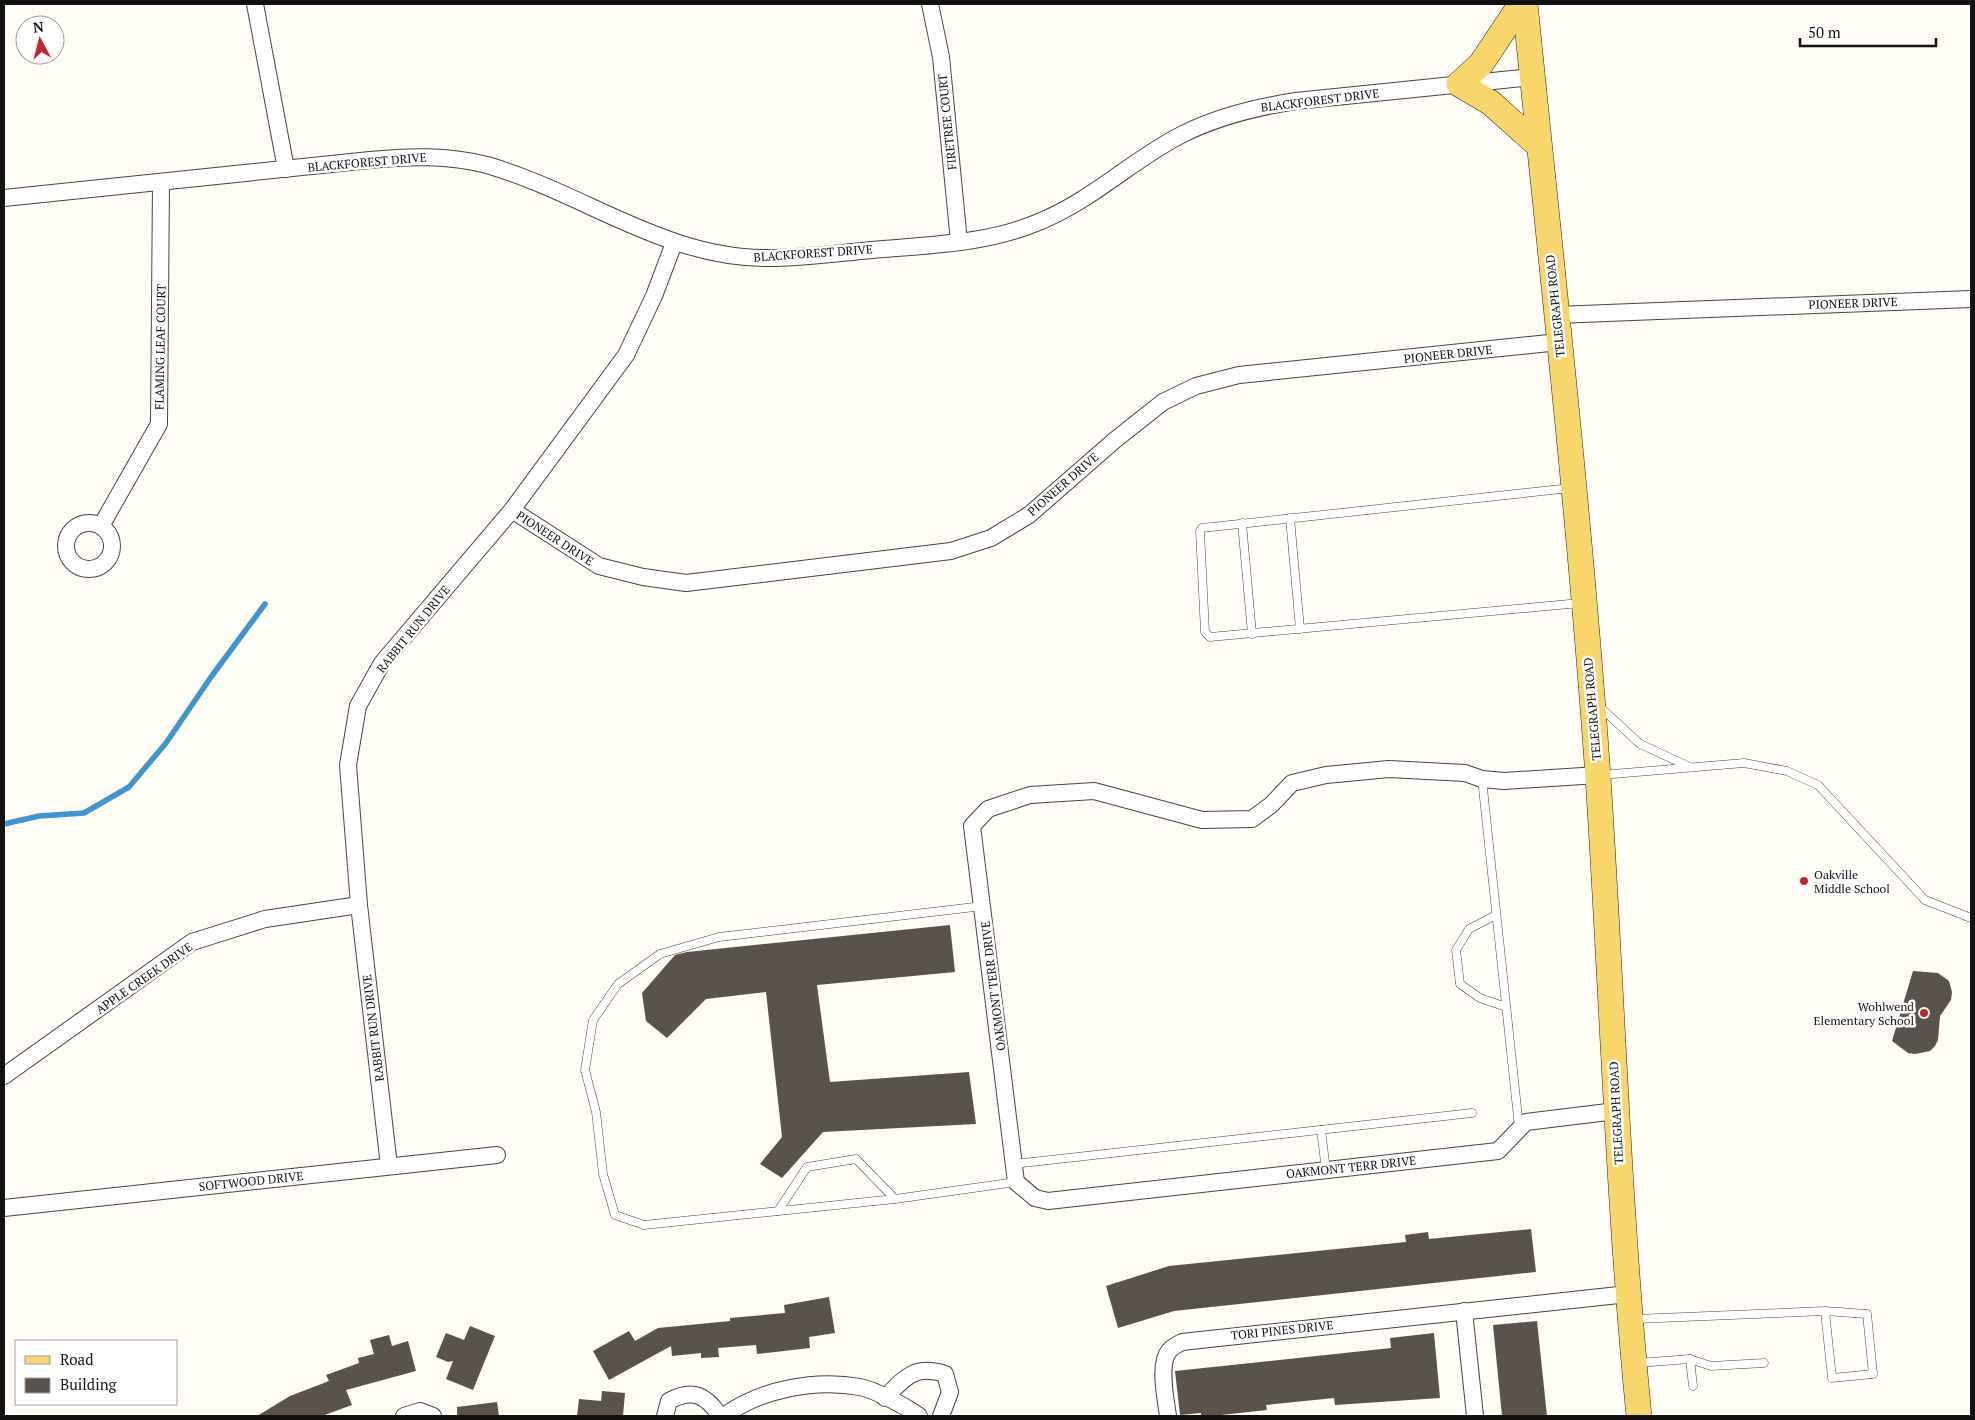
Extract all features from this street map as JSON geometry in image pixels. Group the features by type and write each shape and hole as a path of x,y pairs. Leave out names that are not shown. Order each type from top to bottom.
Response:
{"main road":[{"name":"TELEGRAPH ROAD","path":"1523,4 1559,342 1592,699 1598,775 1616,1111 1628,1294 1639,1416"},
{"path":"1523,4 1485,59 1459,84 1491,103 1539,146"}],"street":[{"path":"255,4 286,169"},
{"name":"FIRETREE COURT","path":"930,4 941,56 959,242"},
{"name":"BLACKFOREST DRIVE","path":"4,198 415,156 452,158 486,165 525,178 674,243 704,252 734,257 770,258 959,242 1039,222 1081,202 1182,135 1220,118 1261,107 1296,101 1532,77"},
{"name":"FLAMING LEAF COURT","path":"102,526 159,424 161,183"},
{"name":"RABBIT RUN DRIVE","path":"389,1166 359,905 348,765 358,706 382,663 512,510 626,356 654,296 674,243"},
{"name":"PIONEER DRIVE","path":"1556,315 1971,299"},
{"name":"PIONEER DRIVE","path":"512,510 599,566 643,577 686,583 951,551 990,538 1029,515 1115,440 1163,402 1196,386 1239,375 1559,342"},
{"name":"OAKMONT TERR DRIVE","path":"1598,775 1504,781 1482,779 1465,773 1389,769 1326,775 1292,783 1271,805 1252,819 1202,820 1094,791 1030,796 988,808 972,826 1016,1182 1035,1198 1048,1201 1498,1151 1526,1122 1616,1111"},
{"name":"APPLE CREEK DRIVE","path":"4,1076 192,942 265,920 359,905"},
{"name":"SOFTWOOD DRIVE","path":"4,1208 497,1156"},
{"name":"TORI PINES DRIVE","path":"1168,1416 1163,1367 1169,1350 1182,1342 1628,1294"},
{"path":"1464,1311 1475,1416"},
{"path":"885,1398 904,1378 922,1369 934,1370 945,1374 950,1392 941,1416"},
{"path":"724,1416 750,1399 786,1389 827,1384 862,1388 919,1416"},
{"path":"665,1416 669,1401 681,1394 692,1394 706,1399 720,1416"},
{"path":"404,1416 420,1411 433,1416"}],"lane":[{"path":"1573,488 1205,526 1200,531 1205,632 1210,638 1583,603"},
{"path":"1290,518 1300,629"},
{"path":"1242,523 1252,634"},
{"path":"1592,699 1640,744 1692,768"},
{"path":"1598,775 1744,763 1787,771 1818,784 1925,900 1971,918"},
{"path":"1482,779 1519,1129"},
{"path":"983,906 719,937 660,954 618,984 593,1020 585,1070 596,1112 603,1174 615,1215 644,1225 895,1199 1016,1182"},
{"path":"1496,915 1469,930 1456,950 1460,984 1480,998 1506,1007"},
{"path":"1014,1164 1472,1113"},
{"path":"1321,1130 1326,1170"},
{"path":"778,1211 807,1167 856,1159 895,1199"},
{"path":"1630,1319 1825,1311 1867,1314 1873,1374 1832,1378 1825,1311"},
{"path":"1634,1363 1690,1359 1710,1366 1764,1363"},
{"path":"1690,1359 1693,1386"}],"building":[{"path":"950,925 955,972 817,985 830,1082 969,1072 976,1124 823,1132 782,1178 760,1164 782,1137 766,992 706,999 667,1038 646,1021 642,993 675,955 687,952"},
{"name":"Wohlwend Elementary School","path":"1913,971 1938,973 1949,981 1952,992 1951,1000 1940,1016 1938,1040 1935,1046 1930,1051 1915,1054 1908,1053 1892,1041"},
{"path":"1531,1229 1536,1272 1174,1311 1118,1328 1106,1286 1169,1266 1406,1242 1405,1235 1428,1232 1429,1239"},
{"path":"829,1297 835,1333 809,1337 810,1348 757,1354 756,1345 718,1348 719,1357 701,1358 701,1353 672,1356 671,1346 609,1380 593,1351 629,1331 635,1341 658,1328 785,1313 784,1305"},
{"path":"1537,1321 1547,1416 1502,1416 1493,1325"},
{"path":"470,1326 495,1336 473,1390 446,1379 453,1361 448,1362 436,1357 446,1333 464,1340"},
{"path":"1434,1333 1440,1398 1335,1405 1334,1398 1266,1405 1267,1410 1212,1416 1201,1416 1201,1413 1180,1415 1175,1371 1391,1348 1390,1338"},
{"path":"389,1335 392,1346 408,1341 416,1371 346,1390 352,1405 322,1416 257,1416 290,1396 329,1381 326,1375 359,1363 358,1358 374,1354 370,1340"},
{"path":"602,1391 625,1393 623,1416 577,1416 579,1399 601,1401"},
{"path":"497,1402 499,1416 457,1416 457,1407"}],"waterway":[{"path":"4,824 39,816 84,813 129,787 166,743 211,677 265,604"}],"place":[{"name":"Oakville Middle School","path":"1804,881"},
{"name":"Wohlwend Elementary School","path":"1924,1013"}]}
